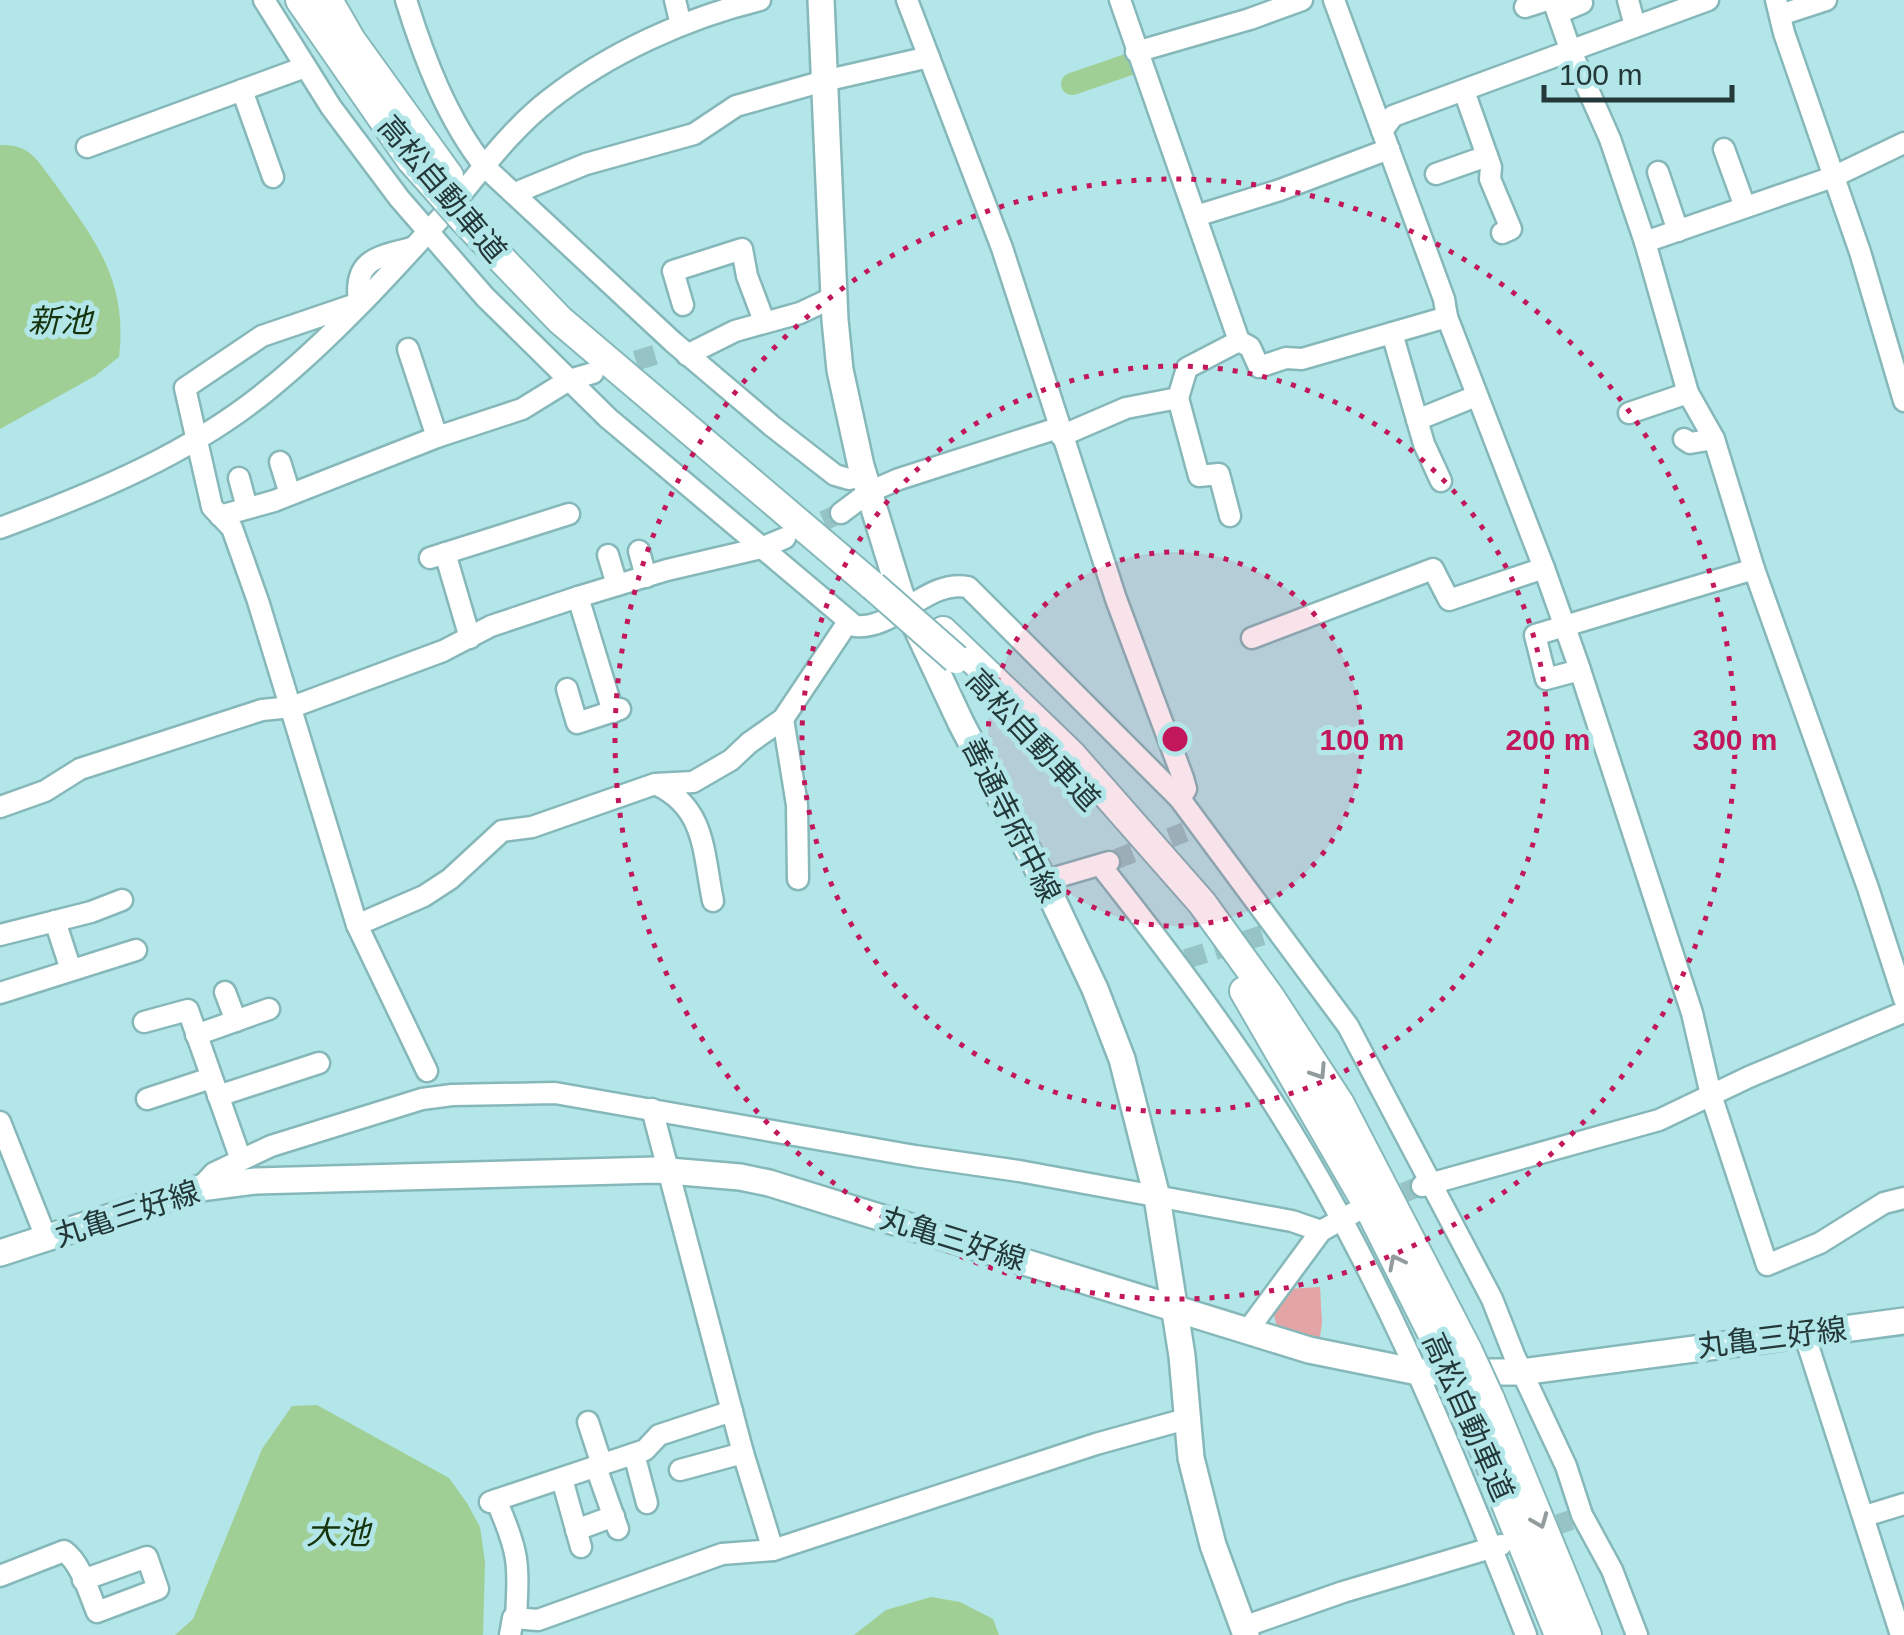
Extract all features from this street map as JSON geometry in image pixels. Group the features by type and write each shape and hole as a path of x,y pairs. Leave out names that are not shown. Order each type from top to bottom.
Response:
{"highway":[{"name":"高松自動車道","path":"300,0 411,160 443,182"},
{"name":"高松自動車道","path":"328,0 443,182 470,213 649,382 870,575 1060,762 1184,910 1250,999 1454,1350"},
{"name":"高松自動車道","path":"870,575 939,626 1071,754 1202,903 1340,1104 1587,1635"},
{"name":"高松自動車道","path":"1476,1398 1560,1635"}],"main road":[{"name":"善通寺府中線","path":"821,0 840,370 866,484 906,608 1096,988 1122,1058 1157,1197 1175,1307 1186,1419 1205,1518 1244,1631"},
{"name":"丸亀三好線","path":"0,1254 200,1188 256,1181 670,1170 740,1176 1309,1350 1418,1372 1522,1372 1904,1321"}],"street":[{"path":"264,0 304,66 388,183 485,297 608,418 854,626 871,626 946,586 968,587 1180,799 1193,829 1348,1026 1426,1185 1492,1299 1566,1466 1576,1518 1612,1570 1638,1635"},
{"path":"406,0 447,105 468,146 485,167 673,350 835,476 866,484 1059,432 1126,408 1178,398"},
{"path":"676,0 681,26"},
{"path":"0,528 80,498 197,439 268,390 359,304 510,136 549,100 626,51 699,17 760,0"},
{"path":"907,0 1002,248 1116,599 1184,778 1186,788 1180,799"},
{"path":"1120,0 1239,341 1250,347 1259,367 1448,317"},
{"path":"1136,52 1302,0"},
{"path":"1334,0 1476,396 1580,670 1692,1014 1711,1095 1767,1265 1820,1243 1884,1202 1904,1198"},
{"path":"1628,0 1636,26"},
{"path":"1826,0 1778,8 1860,252 1904,400"},
{"path":"1525,7 1582,3"},
{"path":"1196,216 1280,190 1385,140 1393,116 1562,56 1570,48 1694,3"},
{"path":"1553,4 1610,139 1645,242 1688,392 1714,439 1754,569 1904,999"},
{"path":"516,193 586,164 694,134 736,106 929,57"},
{"path":"87,147 304,66"},
{"path":"242,90 274,177"},
{"path":"1464,92 1487,156 1490,179 1511,229 1502,233"},
{"path":"1645,242 1833,177 1904,143"},
{"path":"1724,149 1746,207"},
{"path":"1437,175 1487,156"},
{"path":"1658,172 1678,231"},
{"path":"682,305 673,271 742,249 747,276 764,321"},
{"path":"673,350 800,313 834,297"},
{"path":"359,304 262,336 185,388 212,508 232,528 292,708 357,925 427,1071"},
{"path":"1392,333 1417,420 1441,481"},
{"path":"1230,516 1219,474 1199,476 1178,398 1187,368 1239,341"},
{"path":"408,349 437,437"},
{"path":"220,516 522,409 570,380 593,373"},
{"path":"1629,413 1688,392"},
{"path":"1417,420 1476,396"},
{"path":"1684,440 1690,443 1714,439"},
{"path":"280,462 290,494"},
{"path":"239,478 247,508"},
{"path":"841,514 866,484"},
{"path":"470,638 438,556 569,514"},
{"path":"0,807 45,791 80,769 136,750 262,710 292,708 470,638 491,626 785,538"},
{"path":"639,551 646,577"},
{"path":"608,555 618,586"},
{"path":"1252,638 1433,569 1449,600 1544,568"},
{"path":"1580,670 1546,679 1535,635 1754,569"},
{"path":"567,689 578,723 617,710 578,597"},
{"path":"357,925 437,888 502,831 532,827 656,784 693,782 732,760 783,719 848,622"},
{"path":"783,719 797,806 798,879"},
{"path":"656,784 677,794 699,827 713,900"},
{"path":"1044,881 1107,863 1182,961 1348,1215 1497,1546 1526,1635"},
{"path":"0,935 55,921 74,909 122,900"},
{"path":"55,921 70,970"},
{"path":"0,993 136,950"},
{"path":"225,992 236,1020"},
{"path":"196,1035 268,1009"},
{"path":"144,1022 188,1010 241,1160"},
{"path":"1426,1185 1659,1120 1904,1012"},
{"path":"148,1100 214,1087 282,1081 320,1063"},
{"path":"200,1188 214,1172 241,1160 349,1120 422,1099 555,1093 1292,1221 1321,1231"},
{"path":"652,1109 732,1412 774,1550"},
{"path":"0,1122 46,1240"},
{"path":"1248,1330 1321,1231 1348,1215"},
{"path":"1804,1332 1901,1635"},
{"path":"732,1412 659,1435 645,1450 493,1501 516,1544 513,1626 722,1554 774,1550 1096,1444 1186,1419"},
{"path":"562,1479 578,1538 616,1522 588,1422"},
{"path":"680,1470 744,1453"},
{"path":"634,1454 647,1503"},
{"path":"1866,1516 1904,1504"},
{"path":"1244,1631 1342,1592 1497,1546"},
{"path":"0,1576 64,1551 72,1556 83,1580"}],"shaded area":[{"path":"1320,1287 1319,1344 1278,1331 1272,1308 1287,1289"}],"water":[{"name":"新池","path":"0,145 19,147 32,155 95,242 113,283 120,330 119,357 95,376 0,429"},
{"name":"大池","path":"317,1405 449,1478 480,1527 485,1562 483,1635 175,1635 193,1619 262,1449 292,1406"},
{"path":"931,1597 960,1602 993,1619 999,1635 854,1635 886,1610"}],"waterway":[{"path":"1072,84 1130,64"}],"tunnel":[{"path":"607,369 658,354"},
{"path":"796,533 841,513"},
{"path":"1114,860 1185,832"},
{"path":"1186,959 1267,934"},
{"path":"1376,1204 1420,1186"},
{"path":"1530,1534 1571,1520"}]}
